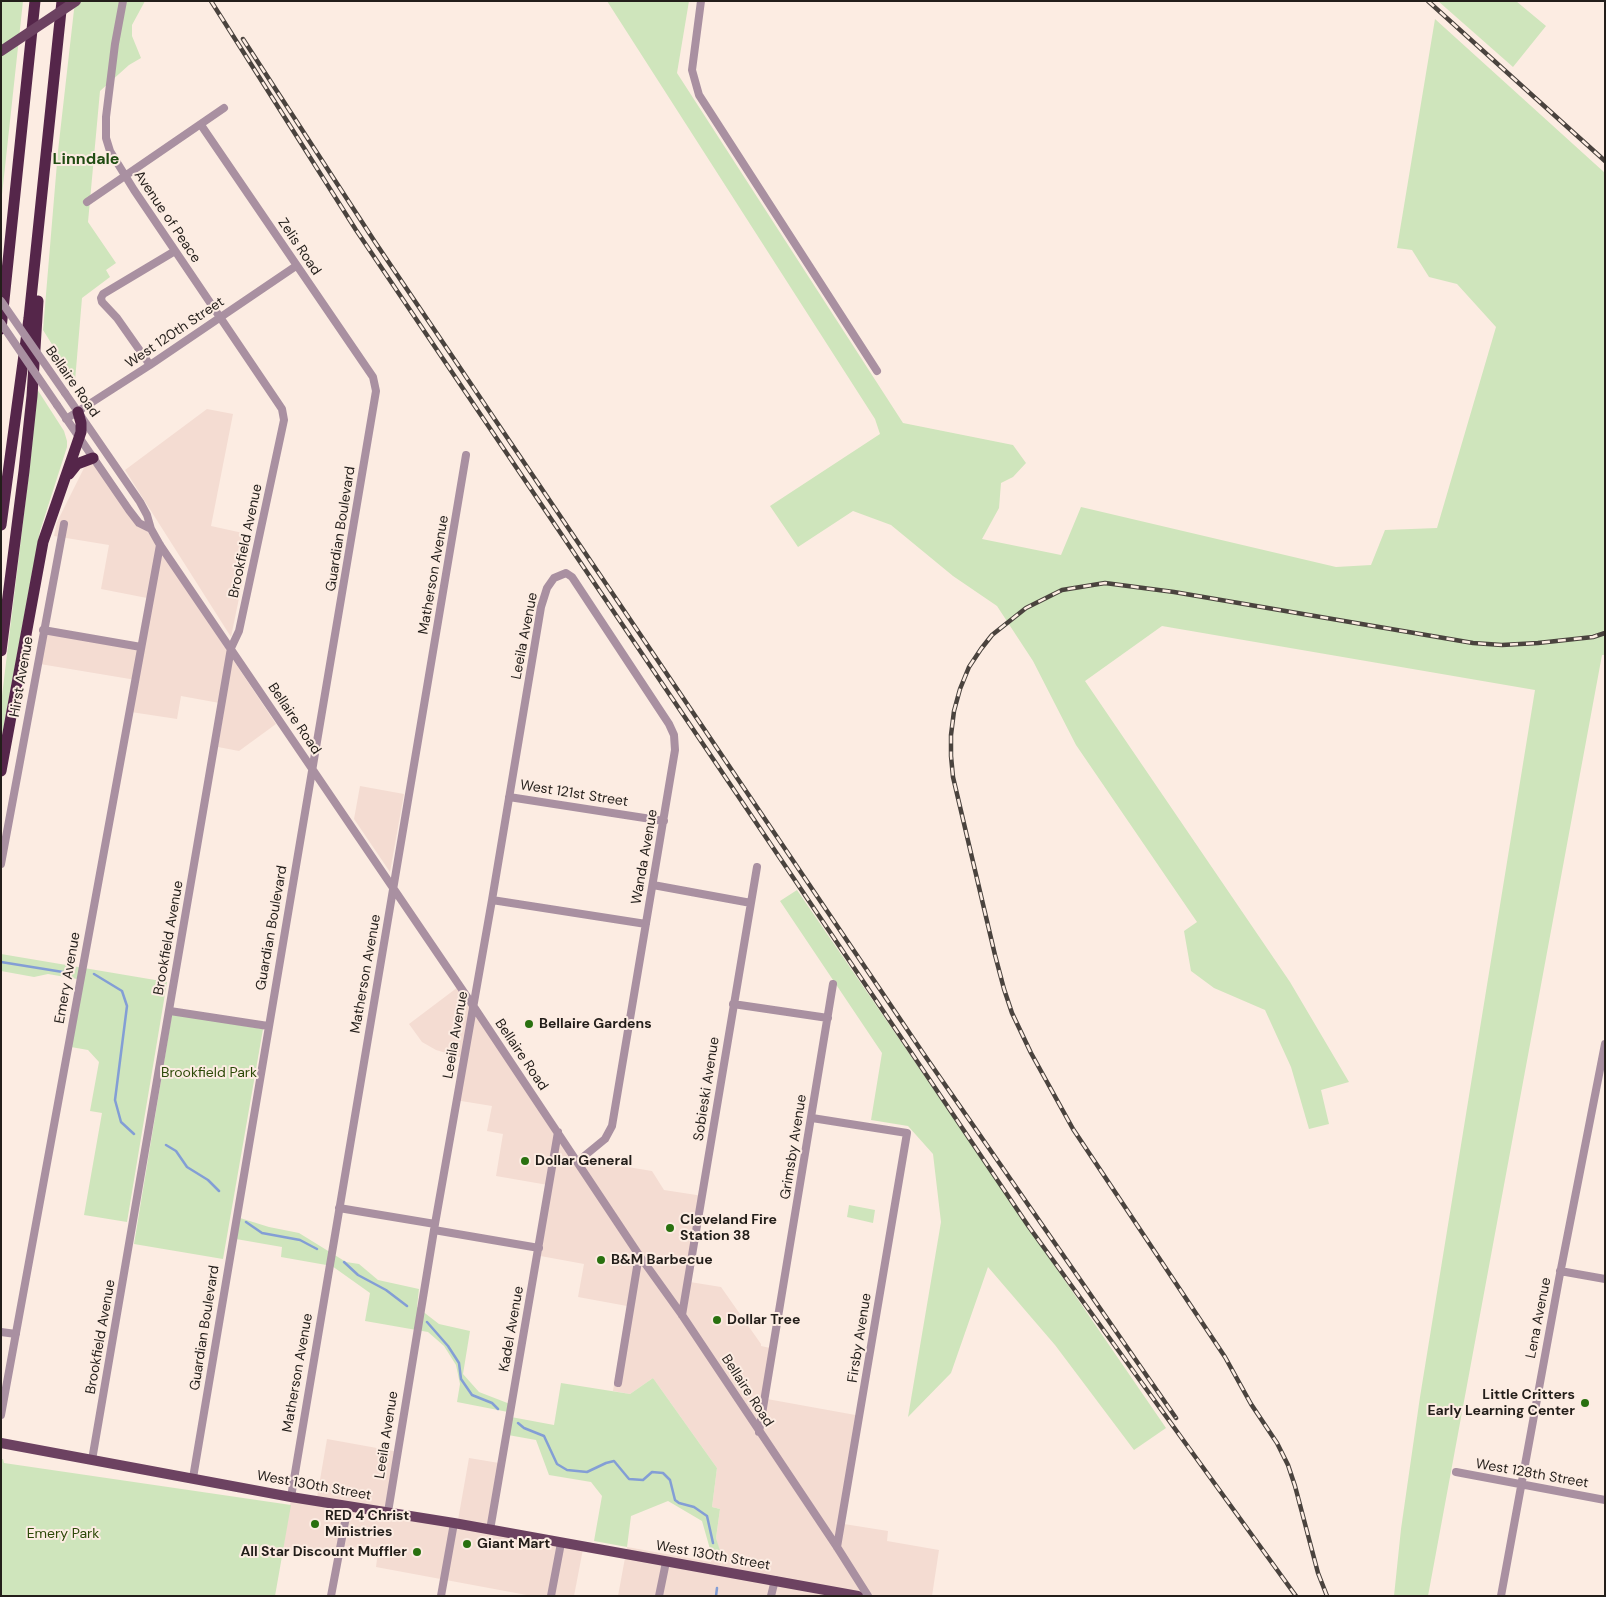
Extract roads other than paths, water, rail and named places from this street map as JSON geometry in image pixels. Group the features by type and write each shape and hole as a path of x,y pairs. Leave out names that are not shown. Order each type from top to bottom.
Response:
{"highway":[{"path":"1,329 35,1"},
{"path":"1,525 28,328 62,1"},
{"path":"1,262 16,191"},
{"path":"1,651 32,396 42,204"},
{"path":"1,771 43,542 79,438 81,423 78,412"},
{"path":"60,491 74,466 93,458"}],"main road":[{"path":"1,51 76,1"},
{"name":"West 130th Street","path":"1,1443 291,1497 454,1523 858,1596"}],"street":[{"name":"Avenue of Peace","path":"123,1 113,58 105,132 110,151 278,403 284,416 283,424"},
{"path":"701,1 692,70 699,96 877,371"},
{"path":"87,202 224,108"},
{"name":"Zelis Road","path":"201,124 375,383"},
{"path":"150,365 117,318 102,302 102,296 175,251"},
{"name":"West 120th Street","path":"66,419 150,365 296,266"},
{"name":"Bellaire Road","path":"1,301 140,502 147,515 150,529 160,545 474,1007 639,1255 682,1315 868,1596"},
{"name":"Bellaire Road","path":"1,322 139,523 150,529"},
{"name":"Guardian Boulevard","path":"193,1478 376,391 375,383"},
{"name":"Brookfield Avenue","path":"92,1460 231,648 239,631 283,424"},
{"name":"Matherson Avenue","path":"291,1497 466,455"},
{"name":"Hirst Avenue","path":"1,864 64,524"},
{"name":"Emery Avenue","path":"1,1415 160,545"},
{"name":"Leeila Avenue","path":"388,1512 541,607 547,588 554,578 566,573"},
{"name":"Wanda Avenue","path":"566,573 572,577 670,724 674,735 675,750 612,1126 605,1139 577,1162"},
{"path":"44,630 141,647"},
{"name":"West 121st Street","path":"509,796 664,821"},
{"name":"Sobieski Avenue","path":"682,1315 757,866"},
{"path":"652,885 751,903"},
{"path":"492,900 646,924"},
{"name":"Grimsby Avenue","path":"759,1432 833,984"},
{"path":"733,1004 828,1018"},
{"path":"170,1010 268,1026"},
{"name":"Lena Avenue","path":"1501,1596 1560,1271 1605,1044"},
{"name":"Firsby Avenue","path":"812,1118 906,1133 837,1547"},
{"name":"Kadel Avenue","path":"490,1530 558,1132"},
{"path":"339,1208 539,1248"},
{"path":"618,1383 639,1255"},
{"path":"1560,1271 1605,1279"},
{"path":"1,1332 16,1334"},
{"name":"West 128th Street","path":"1456,1472 1605,1500"},
{"path":"331,1596 348,1506"},
{"path":"441,1596 454,1523"},
{"path":"551,1596 561,1543"},
{"path":"659,1596 666,1562"},
{"path":"772,1596 774,1580"}],"waterway":[{"path":"1,962 69,973"},
{"path":"94,974 122,991 127,1006 115,1100 121,1122 134,1134"},
{"path":"166,1145 176,1151 187,1167 208,1180 219,1191"},
{"path":"246,1222 262,1233 300,1240 317,1249"},
{"path":"344,1262 358,1275 386,1290 407,1306"},
{"path":"427,1322 448,1346 459,1363 461,1379 472,1395 492,1403 498,1409"},
{"path":"518,1423 524,1428 544,1436 557,1464 567,1470 587,1472 614,1461 629,1479 643,1480 652,1472 663,1473 670,1480 675,1500 694,1507 707,1516 713,1543"},
{"path":"716,1596 717,1588"}],"railway":[{"path":"211,1 356,230 1029,1227 1296,1596"},
{"path":"1428,1 1605,161"},
{"path":"243,39 375,242 923,1053 1176,1418"},
{"path":"1327,1596 1318,1573 1295,1486 1288,1465 1277,1443 1251,1404 1225,1357 1073,1129 1031,1053 1012,1013 995,955 953,777 951,735 954,711 960,689 969,667 992,635 1026,608 1062,590 1105,583 1174,592 1473,643 1502,645 1538,643 1593,637 1605,633"}],"place":[{"name":"Bellaire Gardens","path":"529,1024"},
{"name":"Dollar General","path":"525,1161"},
{"name":"Cleveland Fire Station 38","path":"670,1228"},
{"name":"B&M Barbecue","path":"601,1260"},
{"name":"Dollar Tree","path":"717,1320"},
{"name":"Little Critters Early Learning Center","path":"1585,1403"},
{"name":"RED 4 Christ Ministries","path":"315,1524"},
{"name":"Giant Mart","path":"467,1544"},
{"name":"All Star Discount Muffler","path":"417,1552"}],"district":[{"name":"Linndale","path":"86,160"}],"park label":[{"name":"Brookfield Park","path":"209,1073"},
{"name":"Emery Park","path":"63,1534"}]}
